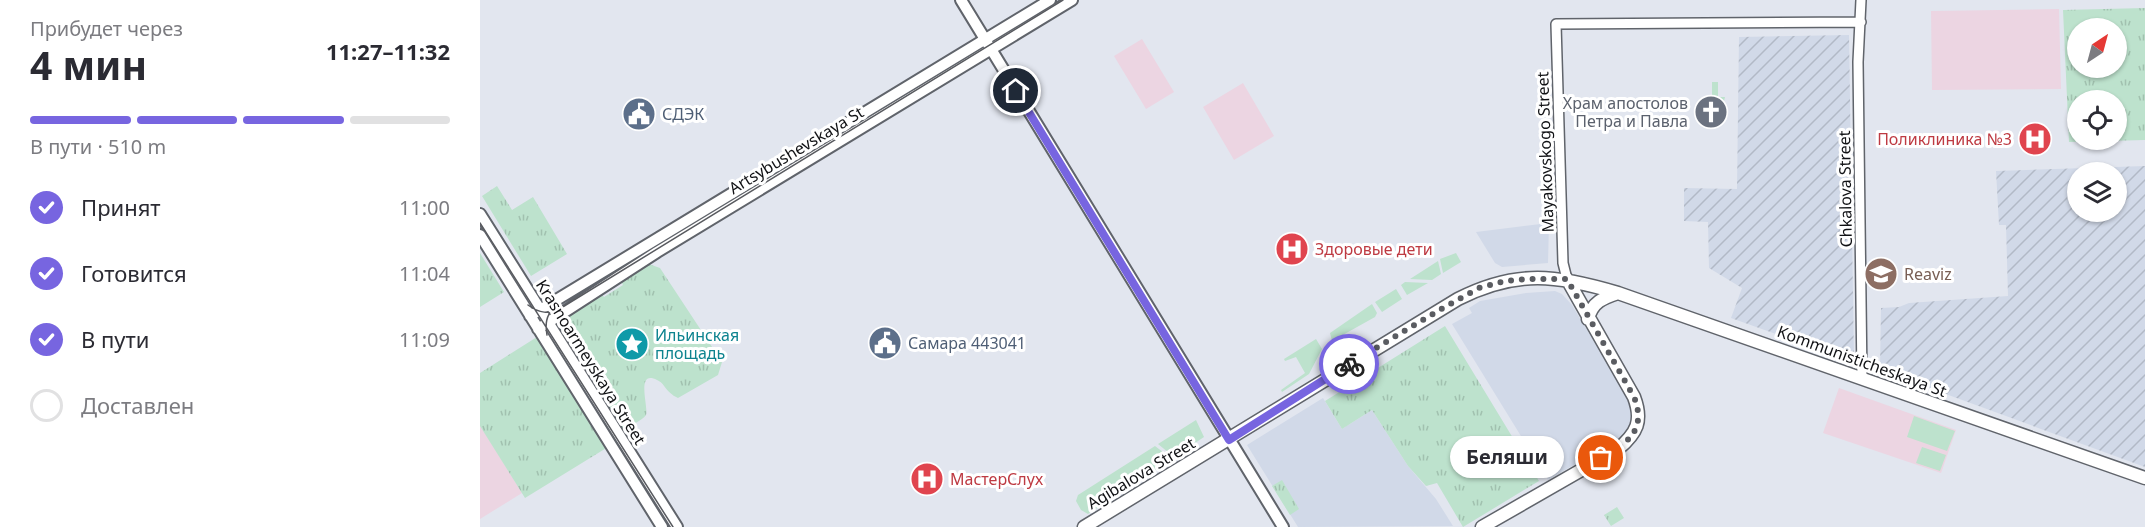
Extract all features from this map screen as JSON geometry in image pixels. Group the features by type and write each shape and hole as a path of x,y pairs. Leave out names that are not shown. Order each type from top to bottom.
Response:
{"main road":[{"path":"961,0 1283,527"},
{"name":"Artsybushevskaya St","path":"538,329 988,44 1050,0"},
{"name":"Artsybushevskaya St","path":"530,316 988,44 1072,0"},
{"name":"Krasnoarmeyskaya Street","path":"480,214 677,527"},
{"name":"Krasnoarmeyskaya Street","path":"480,235 662,527"},
{"path":"1482,527 1618,449 1628,441 1638,424 1639,411 1634,397 1588,320 1567,279"},
{"name":"Kommunisticheskaya St","path":"1567,279 1618,293 2145,478"},
{"name":"Agibalova Street","path":"1084,527 1387,341 1479,288 1505,281 1567,279"},
{"path":"1588,320 1598,301 1618,293"}],"street":[{"name":"Chkalova Street","path":"1861,0 1858,73 1862,379"},
{"name":"Mayakovskogo Street","path":"1567,279 1563,253 1556,24 1861,22"}],"shaded area":[{"path":"2059,9 2061,89 1932,90 1931,11"},
{"path":"1849,35 1854,359 1851,361 1731,318 1742,288 1709,268 1708,222 1684,221 1684,188 1737,189 1739,37"},
{"path":"1142,39 1174,92 1146,109 1114,56"},
{"path":"1243,83 1274,136 1234,160 1203,107"},
{"path":"2145,166 2145,467 1880,370 1881,308 1899,307 1909,303 2008,296 2006,225 1999,225 1996,171 2067,169 2067,222 2127,222 2127,167"},
{"path":"1549,223 1548,263 1502,267 1495,263 1476,232"},
{"path":"1555,291 1562,294 1572,305 1628,398 1632,407 1633,420 1626,433 1618,439 1548,480 1452,324 1472,313 1469,308 1480,301 1526,293"},
{"path":"1839,388 1956,430 1941,473 1823,433"},
{"path":"1323,398 1342,429 1372,410 1408,466 1436,499 1453,526 1298,527 1247,445"},
{"path":"480,425 522,493 480,519"}],"green space":[{"path":"2145,8 2145,140 2127,140 2127,90 2067,90 2067,98 2063,10"},
{"path":"1712,82 1718,82 1718,97 1725,97 1720,104 1712,104"},
{"path":"497,186 512,210 533,197 567,254 531,276 482,196"},
{"path":"480,253 504,292 480,307"},
{"path":"1456,253 1461,262 1443,273 1440,259"},
{"path":"1438,261 1441,274 1432,280 1410,279"},
{"name":"Ильинская площадь","path":"646,263 660,268 722,362 718,375 678,398 670,393 660,381 650,378 646,380 644,391 646,415 622,429 557,328 562,316 600,292 604,297 623,285 620,279"},
{"path":"1405,282 1428,283 1407,295 1401,285"},
{"path":"1396,289 1402,299 1382,312 1375,302"},
{"path":"1372,304 1377,313 1375,317 1332,341 1330,333"},
{"path":"1445,326 1539,481 1463,527 1437,483 1426,486 1408,466 1372,410 1342,429 1325,401"},
{"path":"537,337 608,447 525,498 480,426 480,373"},
{"path":"1316,339 1322,349 1309,374 1282,392 1281,390 1305,373 1296,357 1285,361 1284,359"},
{"path":"1914,416 1955,431 1947,451 1907,437"},
{"path":"1196,420 1204,437 1174,457 1158,444"},
{"path":"1155,446 1172,459 1088,514 1081,510 1076,501 1078,495"},
{"path":"1922,447 1946,455 1940,471 1916,463"},
{"path":"1282,480 1299,509 1290,515 1272,486"},
{"path":"1617,507 1624,518 1611,526 1604,515"}],"tram line":[{"path":"528,305 544,312 561,308 1063,0"},
{"path":"480,223 673,527"},
{"path":"547,335 547,320 554,307"}],"way so far":[{"path":"1349,364 1479,288 1505,281 1567,279 1588,320 1634,397 1639,411 1638,424 1628,441 1601,458"}],"place":[{"name":"Храм апостолов Петра и Павла","path":"1711,112"},
{"name":"СДЭК","path":"639,114"},
{"name":"Поликлиника №3","path":"2035,139"},
{"name":"Здоровые дети","path":"1292,249"},
{"name":"Reaviz","path":"1881,274"},
{"name":"Самара 443041","path":"885,343"},
{"name":"Ильинская площадь","path":"632,344"},
{"name":"Беляши","path":"1601,458"},
{"name":"МастерСлух","path":"927,479"}],"route":[{"path":"1016,91 1229,440 1349,364"}]}
